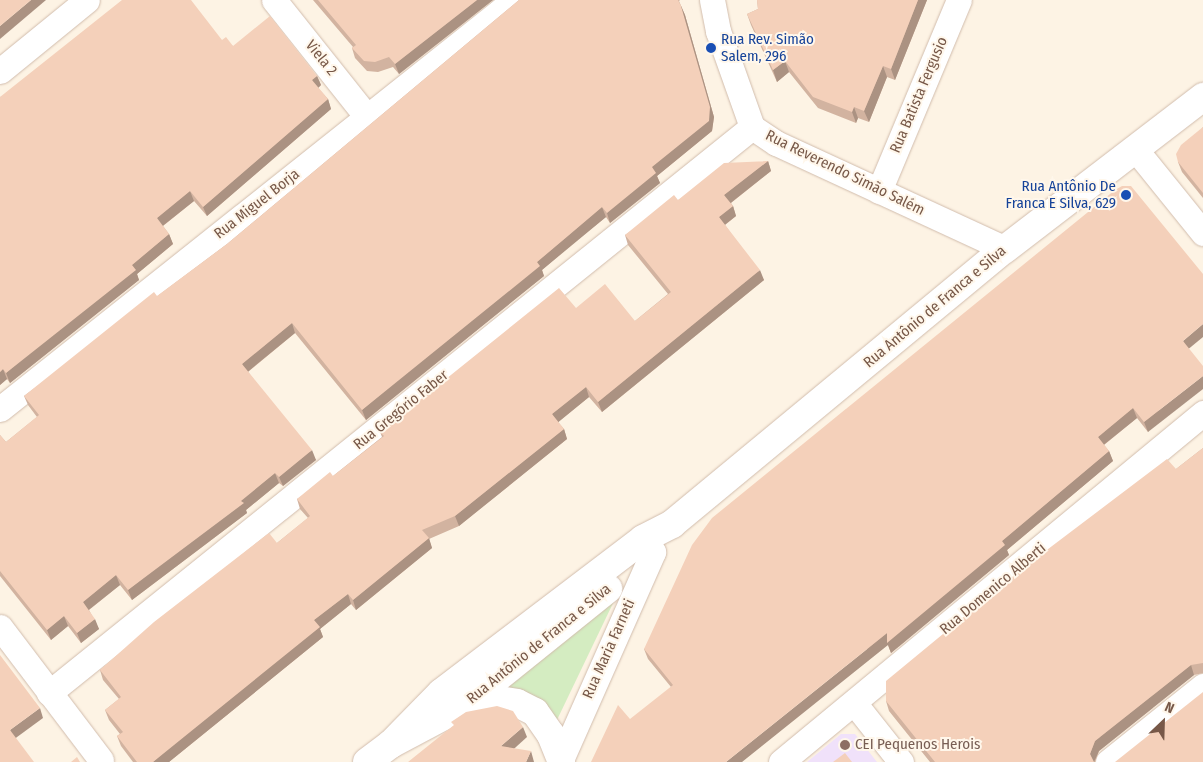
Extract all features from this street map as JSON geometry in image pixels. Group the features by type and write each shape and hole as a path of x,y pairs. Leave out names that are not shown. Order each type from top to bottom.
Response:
{"main road":[{"name":"Rua Antônio de Franca e Silva","path":"391,744 461,707 672,524 1005,249 1203,97"},
{"name":"Rua Antônio de Franca e Silva","path":"367,762 391,744 441,693 648,545"},
{"path":"461,707 493,699 517,703 536,712 551,735 560,761"}],"street":[{"path":"0,71 87,0"},
{"name":"Viela 2","path":"274,0 367,117"},
{"name":"Rua Miguel Borja","path":"0,408 514,0"},
{"name":"Rua Reverendo Simão Salém","path":"712,0 718,31 752,127 776,143 1005,249"},
{"name":"Rua Batista Fergusio","path":"879,191 959,0"},
{"name":"Rua Gregório Faber","path":"50,693 752,127"},
{"path":"1136,150 1203,233"},
{"name":"Rua Domenico Alberti","path":"781,762 855,704 1203,413"},
{"name":"Rua Maria Farneti","path":"560,761 648,545"},
{"path":"0,628 101,760"},
{"path":"1108,762 1203,686"},
{"path":"855,704 901,762"}],"shaded area":[{"name":"CEI Pequenos Herois","path":"841,734 855,734 877,762 807,762"}],"green space":[{"path":"616,597 556,722 501,689"}],"building":[{"path":"0,0 31,0 0,26"},
{"path":"122,0 191,0 222,40 226,37 233,46 270,16 317,76 312,80 328,99 203,207 190,191 157,218 169,234 132,265 136,270 6,373 3,369 0,372 0,97"},
{"path":"318,0 477,0 395,64 389,57 375,62 364,61 352,48 356,45"},
{"path":"519,0 678,0 710,107 709,121 652,167 656,173 607,213 602,207 537,262 540,266 362,410 292,323 242,364 312,450 279,477 275,473 241,501 244,503 128,590 116,575 83,602 95,619 77,633 64,616 47,630 0,571 0,435 6,442 39,415 24,396 154,292 157,296 227,244"},
{"path":"757,0 918,0 891,69 883,66 864,111 854,107 852,112 813,97 785,61 773,70 747,14 758,9"},
{"path":"1203,127 1203,193 1178,162 1176,154 1181,145"},
{"path":"768,161 724,195 733,206 719,217 760,270 598,402 586,387 552,414 564,429 455,516 422,530 429,538 353,600 348,594 314,620 320,627 153,762 137,762 117,736 123,732 105,710 121,697 100,670 154,622 269,533 277,543 310,516 297,499 330,472 333,476 384,436 380,432 559,288 576,308 605,284 635,321 671,292 625,235 674,195 678,200 724,163"},
{"path":"1122,186 1131,186 1203,274 1203,324 1183,341 1203,366 1203,376 1144,422 1133,408 1098,437 1109,451 1002,541 1005,545 887,643 887,633 726,762 591,762 618,705 630,719 673,685 644,649 692,545 712,518"},
{"path":"1203,448 1203,663 1191,665 1095,741 1090,754 1094,762 935,762 886,701 886,681 1023,568 1167,459 1176,469"},
{"path":"0,655 40,708 10,730 34,762 0,762"},
{"path":"1203,692 1203,762 1115,762"},
{"path":"497,706 513,711 523,727 501,746 531,751 526,762 408,762 454,725 451,722 466,712"},
{"path":"845,753 852,762 833,762"},
{"path":"77,757 80,762 71,762"}],"place":[{"name":"Rua Rev. Simão Salem, 296","path":"711,48"},
{"name":"Rua Antônio De Franca E Silva, 629","path":"1126,195"},
{"name":"CEI Pequenos Herois","path":"845,745"}]}
